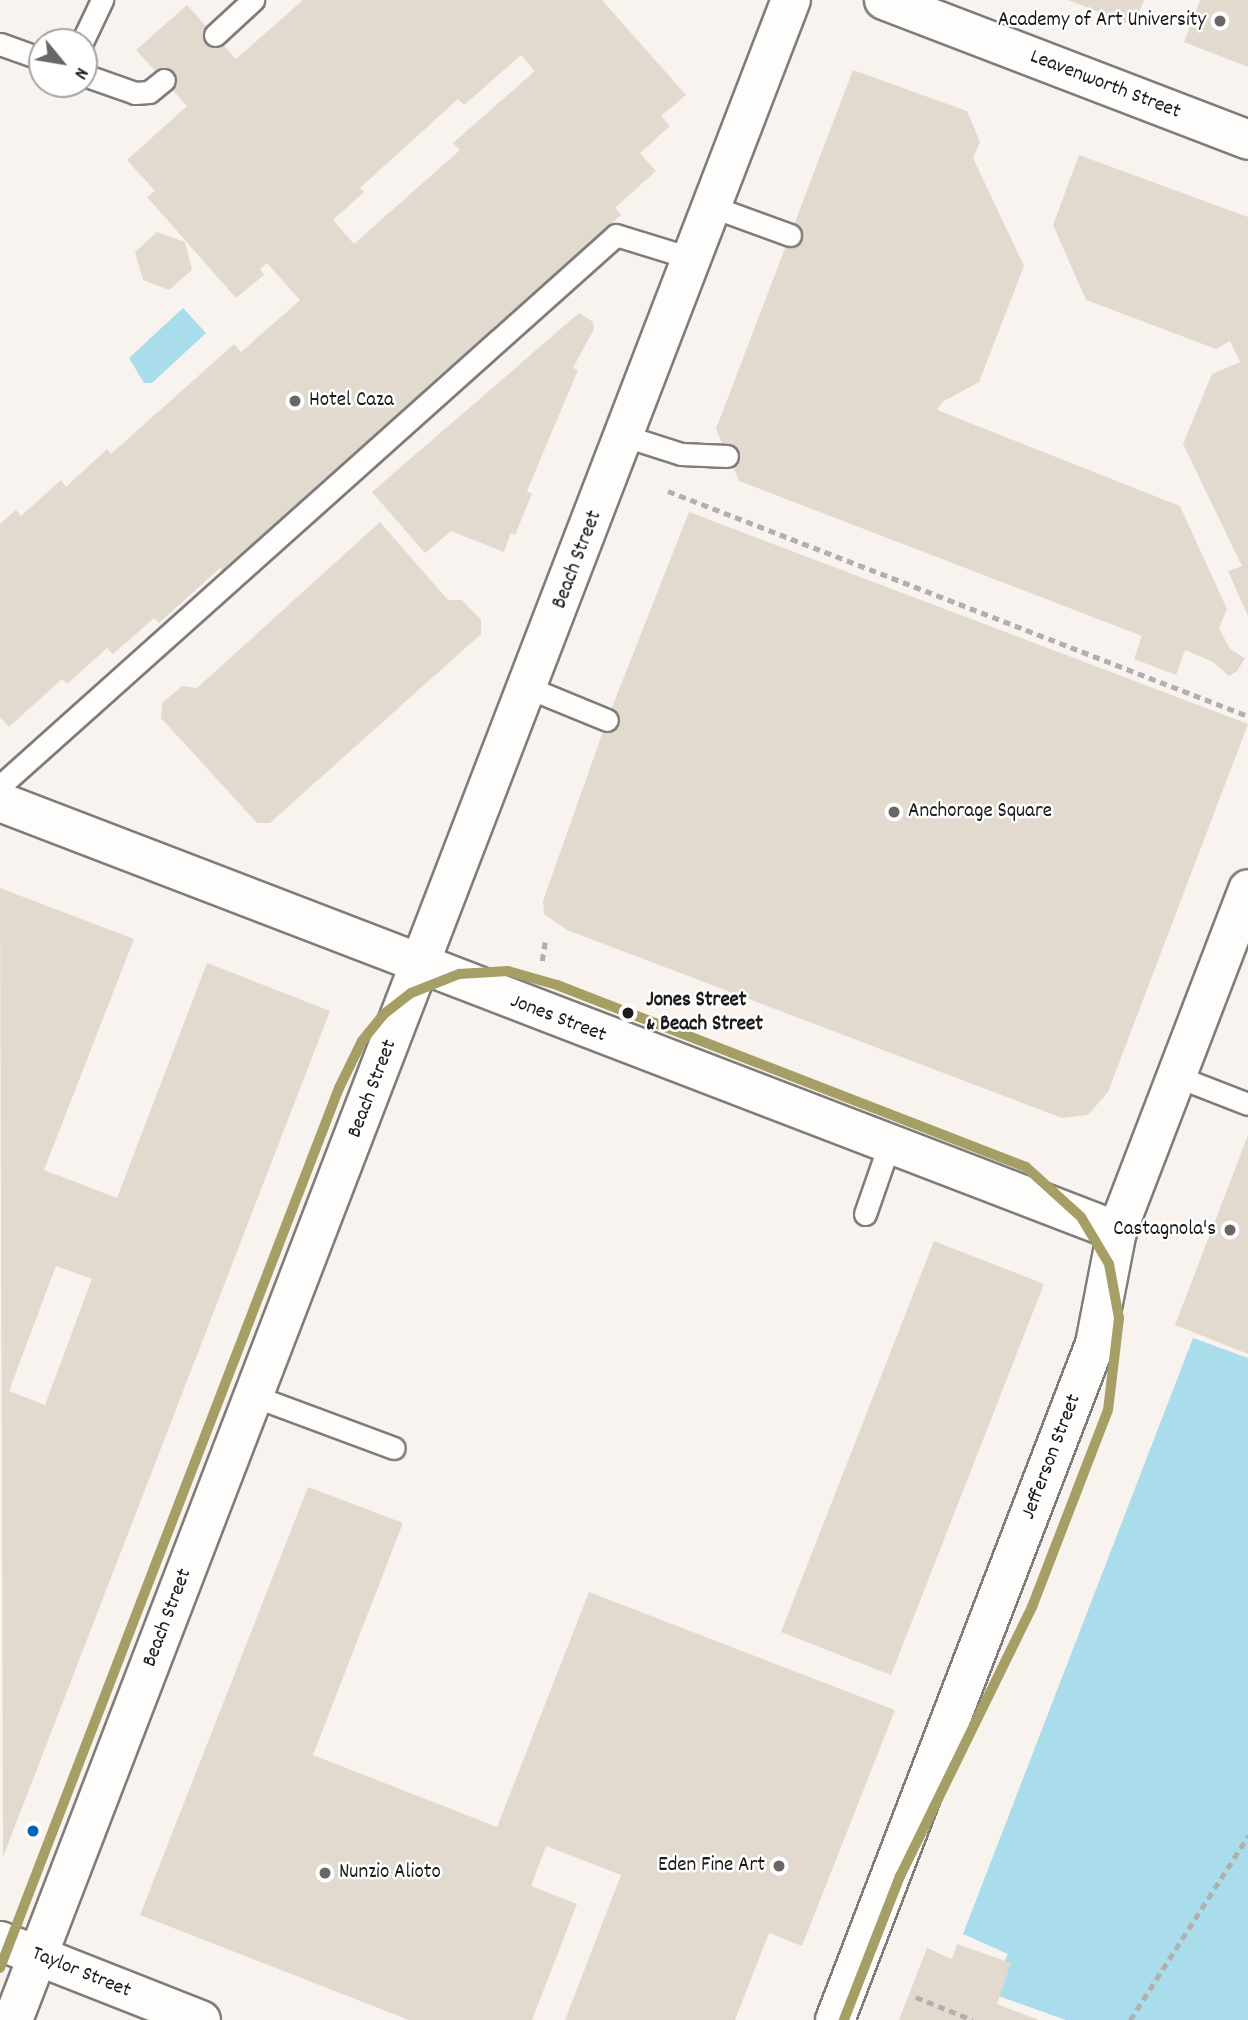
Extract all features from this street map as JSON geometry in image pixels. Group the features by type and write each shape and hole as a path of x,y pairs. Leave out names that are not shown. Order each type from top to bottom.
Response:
{"street":[{"name":"Beach Street","path":"13,2020 529,688 791,0"},
{"name":"Leavenworth Street","path":"884,0 1248,140"},
{"name":"Jones Street","path":"0,802 1116,1231"},
{"name":"Jefferson Street","path":"835,2020 1095,1344 1116,1231 1248,889"},
{"name":"Taylor Street","path":"0,1941 201,2020"}],"lane":[{"path":"89,28 102,0"},
{"path":"215,35 253,0"},
{"path":"0,44 28,54"},
{"path":"98,80 120,89 149,92 164,80"},
{"path":"713,207 790,235"},
{"path":"0,786 617,236 694,259"},
{"path":"625,436 681,454 727,456"},
{"path":"529,688 607,720"},
{"path":"1176,1076 1248,1104"},
{"path":"864,1214 889,1145"},
{"path":"254,1396 394,1448"}],"path":[{"path":"667,490 1248,716"},
{"path":"545,941 538,959 550,964"},
{"path":"1130,2020 1248,1836"},
{"path":"916,1997 973,2020"}],"water":[{"path":"183,308 206,333 152,383 144,383 129,358"},
{"path":"1193,1338 1248,1358 1248,2020 1066,2020 990,1993 1008,1954 963,1934"}],"building":[{"name":"Hotel Caza","path":"303,0 602,0 686,95 661,116 670,126 640,153 656,171 615,208 621,215 540,288 543,291 226,574 220,568 159,623 154,618 113,654 107,648 67,684 62,679 9,727 0,717 0,524 16,510 21,516 61,480 66,487 107,449 111,454 234,344 241,352 300,300 267,263 260,269 264,275 236,298 147,197 155,191 127,160 187,106 136,50 187,5 236,59","holes":["521,55 535,71 453,143 460,150 354,244 333,220 364,192 360,188 458,99 464,105"]},
{"path":"1068,0 1144,0 1134,26"},
{"name":"Academy of Art University","path":"1200,0 1248,0 1248,67 1184,42"},
{"path":"853,70 967,111 980,142 973,158 1024,266 979,382 942,402 937,410 1180,506 1227,609 1219,628 1230,649 1245,658 1237,671 1229,676 1213,662 1185,650 1176,675 1134,659 1142,636 739,481 716,429"},
{"path":"1079,155 1248,217 1248,616 1228,571 1242,566 1183,444 1212,374 1240,362 1230,341 1216,349 1086,300 1053,225"},
{"path":"157,232 185,242 192,270 169,290 143,280 135,252"},
{"path":"579,313 593,322 594,329 573,368 578,370 527,491 532,494 515,535 511,533 504,552 451,531 425,553 372,492"},
{"name":"Anchorage Square","path":"689,512 1248,724 1108,1092 1088,1115 1062,1118 567,930 544,914 543,901 607,720"},
{"path":"380,522 448,600 462,600 481,620 481,634 270,823 257,823 161,718 162,703 182,686 197,688"},
{"path":"0,888 134,939 44,1170 117,1198 207,963 330,1011 3,1857","holes":["56,1266 92,1279 45,1405 9,1391"]},
{"name":"Castagnola's","path":"1248,1135 1248,1354 1175,1325"},
{"path":"934,1241 1044,1284 891,1675 781,1632"},
{"path":"308,1487 403,1523 313,1755 497,1827 589,1592 895,1710 802,1946 769,1933 735,2020 565,2020 621,1875 546,1846 531,1886 577,1904 532,2020 409,2020 140,1915"},
{"path":"957,1944 1011,1963 997,2004 1039,2020 899,2020 927,1948 952,1959"}],"transit line":[{"path":"0,1968 339,1088 362,1041 384,1014 411,993 459,974 508,971 557,985 1026,1167 1081,1217 1109,1264 1119,1318 1108,1410 1032,1607 900,1876 844,2020"}],"place":[{"name":"Academy of Art University","path":"1220,21"},
{"name":"Hotel Caza","path":"295,401"},
{"name":"Anchorage Square","path":"894,812"},
{"name":"Jones Street & Beach Street","path":"628,1013"},
{"name":"Castagnola's","path":"1230,1230"},
{"name":"Eden Fine Art","path":"779,1866"},
{"name":"Nunzio Alioto","path":"325,1873"}]}
